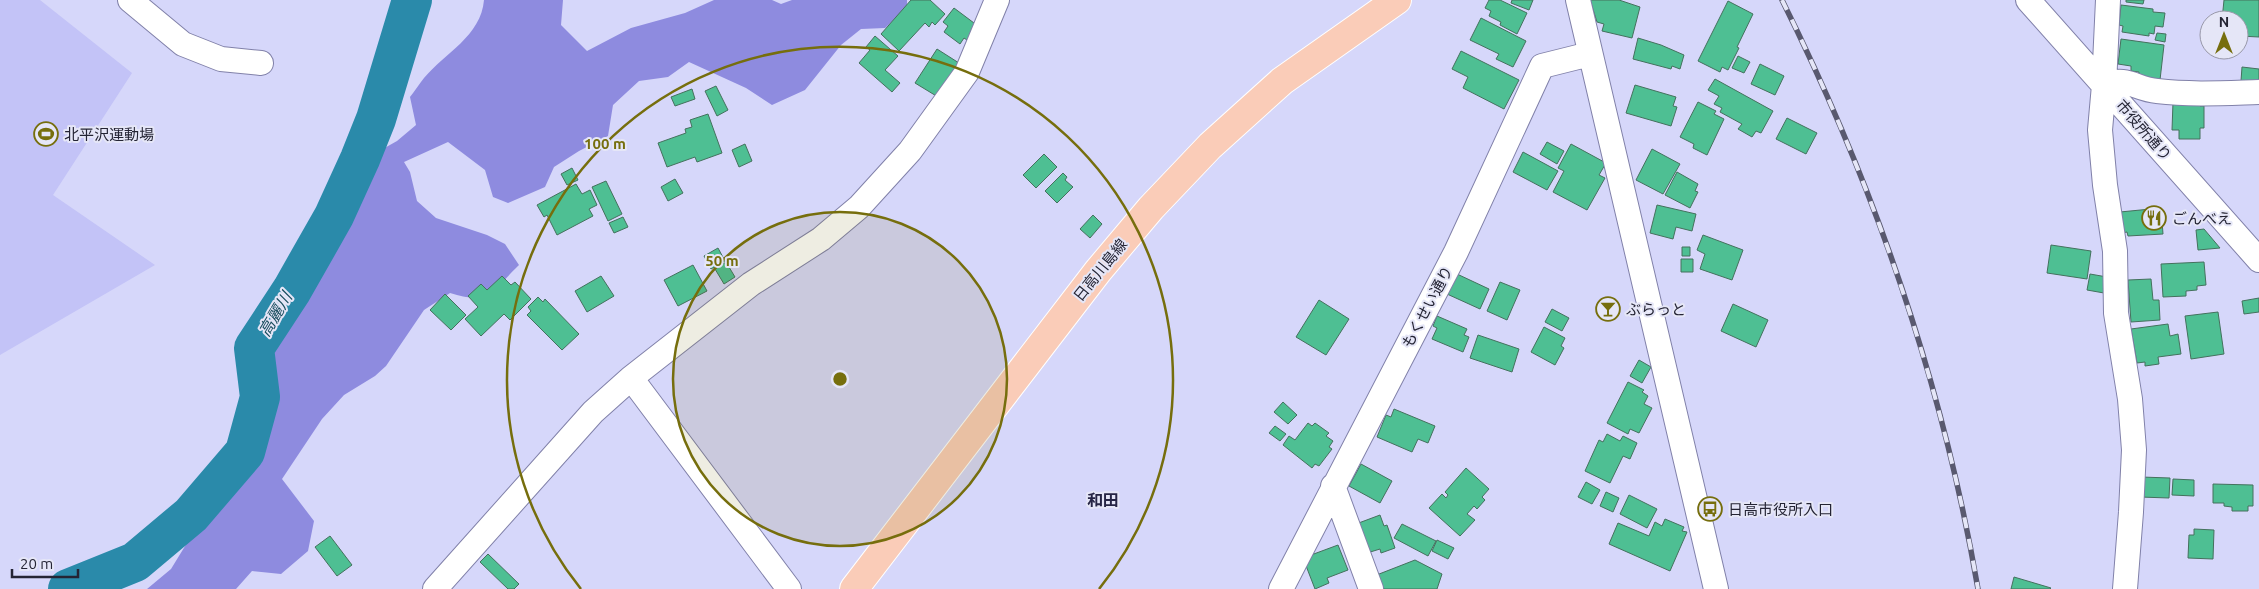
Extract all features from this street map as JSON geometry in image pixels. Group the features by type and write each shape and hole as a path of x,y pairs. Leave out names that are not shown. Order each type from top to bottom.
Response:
{"main road":[{"name":"日高川島線","path":"854,589 1098,271 1152,208 1210,146 1282,81 1397,0"}],"street":[{"path":"130,0 183,44 221,59 261,64"},
{"path":"435,589 593,412 630,378 751,284 821,239 859,206 910,152 967,72 997,0"},
{"path":"1578,0 1716,589"},
{"name":"市役所通り","path":"2028,0 2259,260"},
{"path":"2108,0 2100,130 2105,185 2115,251 2116,313 2130,399 2134,450 2125,589"},
{"name":"もくせい通り","path":"1281,589 1456,252 1542,66 1590,54"},
{"path":"2104,84 2116,80 2127,81 2154,91 2214,94 2259,92"},
{"path":"630,378 789,589"},
{"path":"1333,486 1371,589"}],"shaded area":[{"name":"北平沢運動場","path":"0,0 40,0 132,73 53,195 155,265 0,355"},
{"path":"484,0 563,0 561,25 587,51 631,28 685,13 714,0 772,0 781,4 792,0 907,0 907,8 885,28 861,29 841,45 805,90 772,105 746,88 689,62 668,77 639,81 613,105 608,136 554,167 545,187 508,203 493,197 485,170 448,142 404,162 410,172 417,201 436,218 487,235 505,244 519,265 490,293 474,298 450,293 424,310 386,366 375,376 344,395 322,419 282,479 314,521 308,551 281,574 252,571 236,589 147,589 171,569 190,538 237,484 268,432 271,395 264,364 270,341 276,329 270,305 278,279 290,267 323,252 344,214 360,175 381,150 397,141 416,125 410,97 432,69 469,34 481,13"}],"building":[{"path":"911,0 930,0 945,14 935,25 932,22 929,27 925,23 899,51 881,34"},
{"path":"1489,0 1500,0 1527,13 1517,34 1500,25 1501,22 1489,16 1491,11 1485,8"},
{"path":"1512,0 1533,0 1529,10 1511,3"},
{"path":"1590,0 1619,0 1640,7 1632,38 1602,31 1604,24 1597,22"},
{"path":"2126,0 2144,0 2143,4 2126,2"},
{"path":"2224,0 2259,0 2259,37 2249,36 2249,10 2223,10"},
{"path":"1728,1 1753,14 1728,70 1722,67 1720,72 1698,61"},
{"path":"2121,5 2153,9 2153,12 2165,13 2163,27 2155,26 2154,34 2149,33 2149,36 2122,32 2123,26 2119,25"},
{"path":"954,8 978,26 967,40 964,38 960,44 944,32 948,26 943,22"},
{"path":"1481,18 1526,41 1513,67 1496,59 1499,54 1470,40"},
{"path":"2157,33 2166,34 2165,42 2155,40"},
{"path":"875,36 898,56 885,70 900,83 892,92 859,63 870,50 866,47"},
{"path":"1638,38 1684,55 1680,69 1672,66 1671,69 1633,59"},
{"path":"2121,39 2164,45 2160,80 2138,77 2139,72 2131,71 2131,66 2118,64"},
{"path":"937,49 959,63 938,97 915,83"},
{"path":"1461,51 1519,80 1504,109 1463,88 1468,77 1452,69"},
{"path":"1738,56 1750,62 1744,73 1732,68"},
{"path":"1760,64 1784,76 1775,95 1751,84"},
{"path":"2242,67 2259,69 2259,82 2241,81"},
{"path":"1715,79 1773,111 1761,133 1756,131 1752,137 1738,129 1742,124 1720,112 1722,108 1714,104 1719,96 1708,90"},
{"path":"1635,85 1676,97 1673,106 1677,107 1671,126 1626,113"},
{"path":"716,86 728,110 717,116 705,91"},
{"path":"692,89 695,99 675,106 671,97"},
{"path":"1698,102 1716,111 1714,114 1724,119 1707,155 1693,148 1694,144 1680,137"},
{"path":"2173,102 2200,102 2200,106 2204,106 2204,128 2200,128 2200,139 2179,139 2179,130 2172,130"},
{"path":"708,114 722,153 697,162 695,157 667,167 658,143 686,133 685,129 692,127 690,120"},
{"path":"1787,118 1817,133 1806,154 1776,139"},
{"path":"1547,142 1564,151 1557,164 1540,154"},
{"path":"745,144 752,161 739,167 732,150"},
{"path":"1571,144 1606,163 1599,175 1605,178 1587,210 1553,192 1564,171 1558,168"},
{"path":"1652,149 1680,164 1663,194 1636,180"},
{"path":"1523,152 1558,171 1547,190 1513,172"},
{"path":"1044,154 1057,167 1036,188 1023,175"},
{"path":"572,168 578,180 567,185 561,174"},
{"path":"1677,172 1698,184 1695,191 1698,192 1690,208 1665,195"},
{"path":"1063,173 1067,177 1065,180 1073,187 1057,203 1045,191"},
{"path":"675,179 683,193 668,201 661,187"},
{"path":"606,181 622,214 608,221 592,187"},
{"path":"576,184 582,194 590,190 597,205 589,209 593,216 557,235 547,215 544,217 537,205"},
{"path":"1657,205 1696,214 1692,231 1676,227 1673,239 1650,233"},
{"path":"2161,208 2163,234 2128,236 2127,232 2122,233 2120,212"},
{"path":"1093,215 1102,224 1090,238 1080,229"},
{"path":"623,217 628,227 614,233 609,223"},
{"path":"2204,229 2220,248 2198,250 2196,230"},
{"path":"1703,235 1743,250 1732,280 1700,269 1705,254 1697,250"},
{"path":"2051,245 2091,251 2087,279 2047,273"},
{"path":"1682,247 1690,247 1690,256 1682,256"},
{"path":"718,248 725,261 711,269 704,256"},
{"path":"1681,259 1693,259 1693,272 1681,272"},
{"path":"726,262 735,277 724,284 715,269"},
{"path":"2204,262 2206,285 2197,286 2197,290 2186,291 2186,296 2163,297 2161,264"},
{"path":"693,265 707,291 678,306 664,280"},
{"path":"1457,274 1489,289 1480,309 1447,294"},
{"path":"2090,274 2107,277 2104,293 2087,290"},
{"path":"502,276 511,285 515,282 531,299 510,320 504,314 481,336 465,319 478,307 468,296 481,284 487,290"},
{"path":"601,276 614,296 587,312 575,291"},
{"path":"2151,279 2153,300 2159,300 2160,320 2131,322 2128,280"},
{"path":"1500,282 1520,290 1507,320 1487,311"},
{"path":"445,294 466,315 451,330 430,310"},
{"path":"538,297 543,302 545,299 579,334 562,350 527,315 531,311 528,307"},
{"path":"2259,298 2259,312 2244,314 2242,301"},
{"path":"1319,300 1349,319 1326,355 1296,337"},
{"path":"1733,304 1768,320 1756,347 1721,331"},
{"path":"1552,309 1569,318 1562,331 1545,322"},
{"path":"2218,312 2224,354 2191,359 2185,316"},
{"path":"1437,316 1467,329 1464,335 1469,337 1463,352 1432,339 1437,328 1433,326"},
{"path":"2168,324 2170,336 2178,334 2181,354 2158,357 2159,364 2145,366 2145,362 2137,363 2131,329"},
{"path":"1544,327 1565,338 1561,346 1564,348 1555,365 1531,352"},
{"path":"1478,335 1519,349 1512,372 1470,358"},
{"path":"1639,360 1651,367 1642,383 1630,376"},
{"path":"1628,382 1644,390 1642,392 1648,396 1644,404 1652,408 1639,433 1630,429 1628,434 1607,423"},
{"path":"1283,402 1297,415 1288,424 1274,412"},
{"path":"1394,409 1435,426 1428,443 1418,439 1412,452 1377,437 1386,415 1391,417"},
{"path":"1308,423 1312,426 1315,423 1329,433 1326,436 1333,441 1329,447 1332,449 1319,466 1315,464 1312,468 1283,445 1289,436 1295,440"},
{"path":"1275,426 1286,434 1280,441 1269,433"},
{"path":"1607,434 1620,441 1623,436 1637,443 1630,459 1623,456 1610,483 1585,471 1599,440 1603,442"},
{"path":"1361,464 1392,481 1380,503 1349,486"},
{"path":"1466,468 1489,489 1482,497 1485,500 1477,509 1474,506 1467,514 1475,520 1460,536 1429,508 1442,494 1446,498 1448,495 1445,492"},
{"path":"2141,477 2170,478 2169,498 2140,497"},
{"path":"2173,479 2194,480 2194,496 2172,495"},
{"path":"1586,482 1600,490 1592,504 1578,497"},
{"path":"2213,484 2253,485 2253,506 2248,506 2248,511 2232,511 2232,507 2224,506 2224,503 2213,503"},
{"path":"1606,492 1619,498 1613,512 1600,506"},
{"path":"1629,495 1657,509 1647,528 1620,514"},
{"path":"1380,515 1384,526 1387,525 1395,548 1381,553 1380,549 1367,553 1356,524"},
{"path":"1665,519 1684,527 1682,531 1687,532 1670,571 1609,544 1618,523 1649,536 1655,522 1662,526"},
{"path":"1402,524 1436,541 1428,556 1394,538"},
{"path":"2194,529 2214,530 2213,559 2188,558 2189,535 2194,535"},
{"path":"330,536 352,565 337,576 315,547"},
{"path":"1437,540 1454,548 1448,559 1432,551"},
{"path":"1338,545 1348,570 1327,578 1329,583 1315,589 1303,558"},
{"path":"488,554 519,584 514,589 508,589 480,562"},
{"path":"1415,560 1442,574 1437,589 1379,589 1374,576"},
{"path":"2014,577 2051,588 2011,589"}],"waterway":[{"name":"高麗川","path":"68,589 135,562 191,515 245,452 260,397 254,348 292,290 334,216 360,159 376,119 412,0"}],"railway":[{"path":"1782,0 1847,141 1901,287 1946,437 1978,589"}],"place":[{"name":"北平沢運動場","path":"46,134"},
{"name":"ごんべえ","path":"2154,218"},
{"name":"ぶらっと","path":"1608,309"},
{"name":"日高市役所入口","path":"1710,509"}],"district":[{"name":"和田","path":"1103,500"}]}
